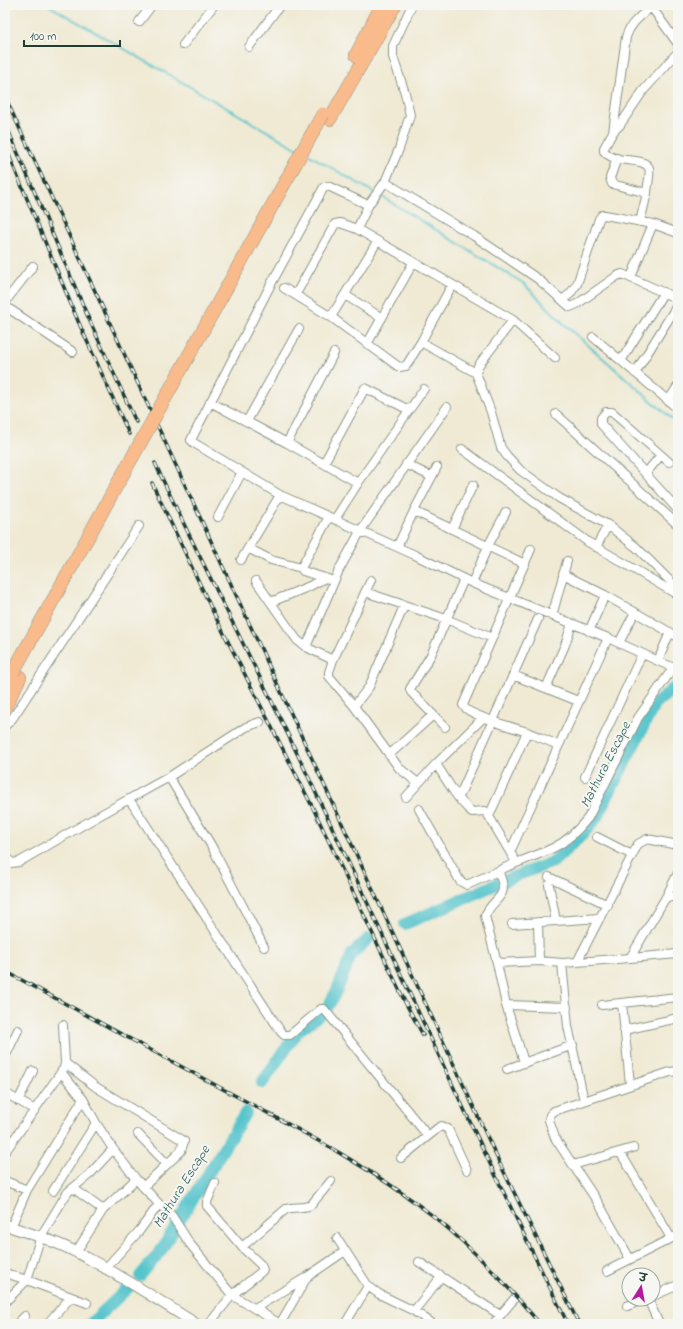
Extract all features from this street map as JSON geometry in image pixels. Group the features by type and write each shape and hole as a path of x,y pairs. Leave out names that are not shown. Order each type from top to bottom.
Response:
{"highway":[{"path":"326,116 382,5"},
{"path":"5,706 16,674 326,116 395,5"},
{"path":"5,686 16,674"}],"street":[{"path":"139,22 152,5"},
{"path":"183,45 214,5"},
{"path":"248,47 280,5"},
{"path":"357,229 371,201 385,182 399,148 410,115 405,93 393,57 393,46 412,5"},
{"path":"640,222 647,193 649,168 639,161 627,161 606,154 604,151 612,132 626,37 632,24 653,7 678,44"},
{"path":"612,132 620,125 643,92 678,52"},
{"path":"617,158 610,178 612,184 647,193"},
{"path":"385,182 474,236 538,279 570,307 574,306 622,274 678,299"},
{"path":"371,201 364,203 328,186 324,187 270,286 191,440 280,495 415,555 472,583 608,638 676,669 638,718 588,818 570,837 556,846 516,862 499,873 467,885 460,881 419,810"},
{"path":"562,300 570,294 577,284 599,219 602,215 653,224 678,233"},
{"path":"296,294 335,224 340,223 357,229 513,320 555,358"},
{"path":"630,277 653,224"},
{"path":"331,317 377,242"},
{"path":"367,344 413,263"},
{"path":"5,302 33,266"},
{"path":"284,288 331,317 401,368 406,366 421,342 452,285"},
{"path":"621,360 664,292"},
{"path":"345,295 382,318"},
{"path":"635,373 678,304"},
{"path":"5,306 73,352"},
{"path":"513,320 478,366 476,373 491,412 501,448 520,470 559,498 608,525 636,547 678,589"},
{"path":"247,421 299,329"},
{"path":"593,337 678,409"},
{"path":"421,342 476,373"},
{"path":"287,443 334,353"},
{"path":"668,401 678,386"},
{"path":"324,463 365,388 409,410"},
{"path":"301,568 332,518 358,484 424,389"},
{"path":"210,402 324,463 358,484"},
{"path":"306,647 334,581 360,530 447,407"},
{"path":"669,462 612,412 606,412 600,418 601,424 678,510"},
{"path":"556,414 678,525"},
{"path":"462,449 596,547 678,595"},
{"path":"646,473 661,455"},
{"path":"406,464 432,477"},
{"path":"397,547 436,467"},
{"path":"218,517 242,472"},
{"path":"452,529 473,485"},
{"path":"241,560 280,495"},
{"path":"414,511 525,564"},
{"path":"472,583 488,546 506,512"},
{"path":"596,547 608,525"},
{"path":"5,726 12,719 139,526"},
{"path":"248,548 271,560 301,568 303,571 334,581"},
{"path":"531,549 462,704 465,708 483,718 527,732 558,745"},
{"path":"552,616 567,561"},
{"path":"564,574 605,595 678,637"},
{"path":"271,602 310,586 325,578"},
{"path":"445,727 411,692 410,689 428,661 464,579"},
{"path":"371,580 333,660 329,676 354,706 399,768 418,783"},
{"path":"256,581 298,640 306,647 333,660"},
{"path":"365,592 446,619 492,638"},
{"path":"590,631 605,595"},
{"path":"354,706 369,687 404,606"},
{"path":"619,643 635,612"},
{"path":"459,797 538,619"},
{"path":"546,688 565,645 572,624"},
{"path":"658,661 670,632"},
{"path":"510,852 608,638"},
{"path":"585,777 642,654"},
{"path":"513,675 578,701"},
{"path":"389,755 434,715"},
{"path":"406,797 436,764 483,718"},
{"path":"5,854 11,863 19,862 169,777 246,727 260,722"},
{"path":"489,816 527,732"},
{"path":"436,764 459,797 472,812 485,811 516,862"},
{"path":"169,777 211,845 264,947"},
{"path":"129,799 281,1032 284,1035 290,1035 321,1009 325,1010 428,1136"},
{"path":"597,837 632,855"},
{"path":"577,962 608,905 638,844 647,839 678,844"},
{"path":"499,873 504,884 503,892 485,916 506,1005 524,1062"},
{"path":"630,958 666,897 678,873"},
{"path":"556,921 549,881 608,905"},
{"path":"666,897 678,897"},
{"path":"512,924 600,918"},
{"path":"538,922 539,962"},
{"path":"497,963 562,963 678,954"},
{"path":"562,963 568,1026 584,1101"},
{"path":"602,1005 678,997"},
{"path":"622,1003 630,1084"},
{"path":"506,1005 566,1007"},
{"path":"624,1030 678,1018"},
{"path":"5,1152 61,1072 65,1063 63,1025"},
{"path":"5,1057 18,1030"},
{"path":"506,1069 573,1045"},
{"path":"65,1063 96,1087 184,1141 181,1151 142,1187"},
{"path":"18,1101 33,1071"},
{"path":"630,1259 599,1204 555,1138 549,1120 550,1115 554,1111 630,1084 678,1071"},
{"path":"61,1072 83,1099 96,1124 142,1187 172,1216 190,1244 232,1295 280,1324 307,1277"},
{"path":"5,1093 35,1110"},
{"path":"83,1099 27,1190 8,1226 41,1236 76,1252 196,1324"},
{"path":"53,1191 96,1124"},
{"path":"401,1158 442,1126 448,1129 467,1170"},
{"path":"138,1134 166,1164"},
{"path":"573,1165 633,1148"},
{"path":"5,1302 27,1280 41,1236 64,1198 73,1188 90,1174 113,1149"},
{"path":"607,1270 675,1236 620,1152"},
{"path":"76,1252 103,1210 136,1179"},
{"path":"5,1181 27,1190"},
{"path":"242,1247 286,1209 311,1206 331,1181"},
{"path":"209,1324 232,1295 263,1270 261,1265 242,1247 207,1206 207,1202 215,1183"},
{"path":"73,1188 103,1210"},
{"path":"105,1269 140,1230 158,1204"},
{"path":"337,1238 368,1286 379,1294 414,1311 433,1324"},
{"path":"255,1308 307,1277 345,1250"},
{"path":"419,1262 500,1315"},
{"path":"5,1273 87,1303"},
{"path":"414,1311 441,1277"},
{"path":"661,1292 678,1285"},
{"path":"345,1324 368,1286"},
{"path":"46,1324 71,1297"},
{"path":"493,1324 514,1299"},
{"path":"652,1307 659,1324"},
{"path":"17,1324 24,1316"}],"waterway":[{"path":"48,5 298,149"},
{"path":"306,153 375,193"},
{"path":"379,195 523,283 564,324 678,424"},
{"name":"Mathura Escape","path":"405,924 513,877 553,862 584,833 597,817 655,704 674,688 678,688"},
{"name":"Mathura Escape","path":"262,1083 298,1031 322,1013 329,1005 352,954 368,939"},
{"name":"Mathura Escape","path":"140,1276 160,1252 246,1112"},
{"name":"Mathura Escape","path":"90,1324 130,1286"}],"railway":[{"path":"5,97 500,1164 579,1324"},
{"path":"5,123 88,317 136,422"},
{"path":"5,146 78,321 129,434"},
{"path":"155,463 301,761 474,1130 568,1324"},
{"path":"152,483 214,614 313,808 406,1004 423,1035"},
{"path":"5,971 301,1131 382,1179 448,1228 502,1281 540,1324"}]}
